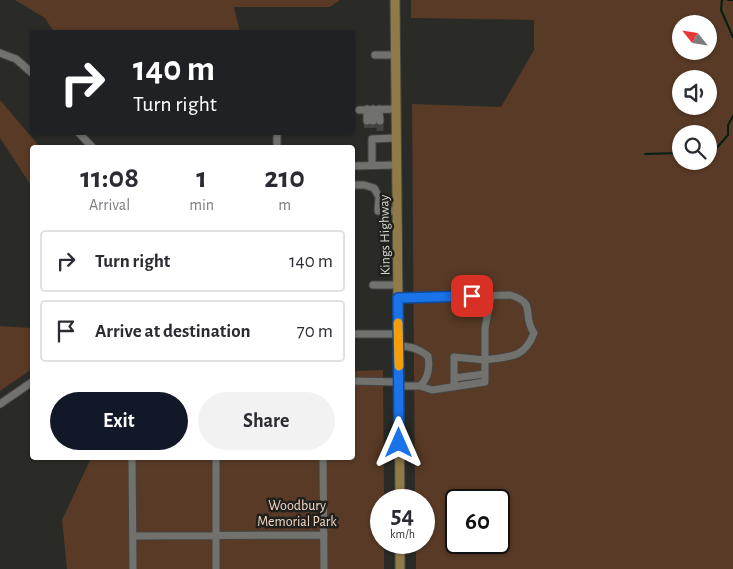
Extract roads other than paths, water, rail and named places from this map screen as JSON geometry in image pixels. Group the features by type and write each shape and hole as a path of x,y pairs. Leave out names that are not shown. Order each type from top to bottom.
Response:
{"main road":[{"name":"Kings Highway","path":"395,0 400,489"},
{"path":"400,554 400,569"}],"street":[{"path":"0,52 16,59 30,71"},
{"path":"375,55 396,55"},
{"path":"373,109 373,121 373,109"},
{"path":"358,110 396,109"},
{"path":"81,135 90,145"},
{"path":"372,165 375,135 396,138"},
{"path":"355,166 396,165"},
{"path":"355,185 374,188 379,197 378,211 397,211"},
{"path":"372,285 398,286"},
{"path":"398,298 510,295 522,299 526,303 530,326 534,333 530,345 524,351 516,354 485,360 454,357 454,387"},
{"path":"355,381 420,386 432,390 485,382 484,328 491,296"},
{"path":"355,334 398,334"},
{"path":"398,346 418,349 428,356 430,368 426,380 420,386"},
{"path":"454,378 485,374"},
{"path":"0,404 30,383"},
{"path":"132,460 133,569"},
{"path":"216,460 216,569"},
{"path":"324,460 324,569"},
{"path":"133,536 324,535"}],"waterway":[{"path":"722,0 721,10 733,37"},
{"path":"728,0 733,0"},
{"path":"717,148 728,135 728,125 733,116"},
{"path":"645,154 672,153"}],"tunnel":[{"path":"367,121 368,131"},
{"path":"373,121 374,131"},
{"path":"380,121 380,131"}],"park label":[{"name":"Woodbury Memorial Park","path":"297,514"}]}
